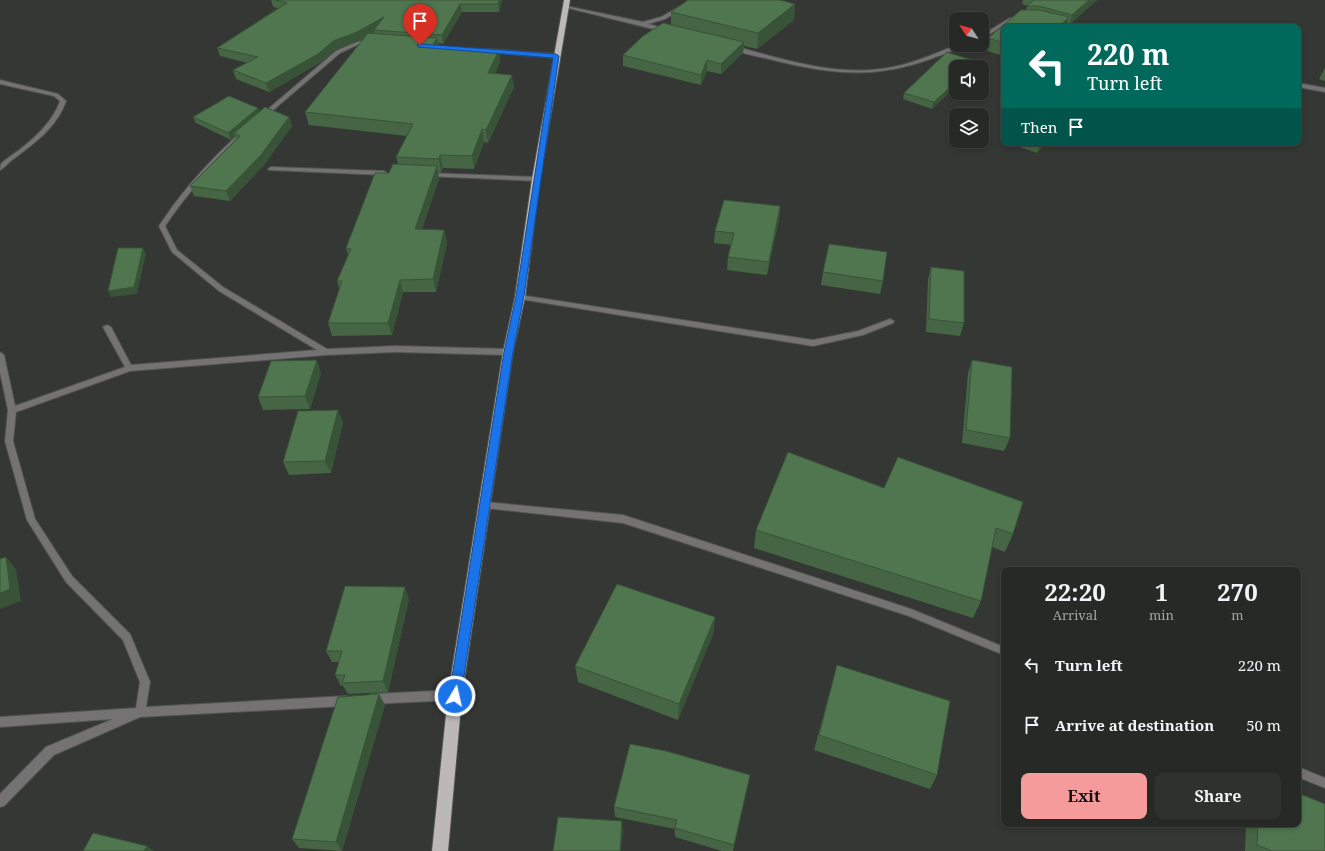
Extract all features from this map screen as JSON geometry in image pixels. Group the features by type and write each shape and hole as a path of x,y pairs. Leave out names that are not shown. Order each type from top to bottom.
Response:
{"highway":[{"path":"440,851 455,696 508,352 520,296 536,179 566,3"}],"street":[{"path":"643,24 663,18 695,0"},
{"path":"566,3 672,32"},
{"path":"1004,24 1014,18 1021,18"},
{"path":"989,33 1001,26"},
{"path":"259,119 338,52 358,43 375,42"},
{"path":"730,47 820,68 858,72 891,69 922,61 949,50"},
{"path":"477,50 556,56"},
{"path":"0,82 56,95 64,101 62,108 52,121 27,146 0,168"},
{"path":"1301,86 1325,90"},
{"path":"247,130 217,156 180,198 162,226 174,251 221,289 326,352"},
{"path":"271,169 388,174"},
{"path":"419,175 536,179"},
{"path":"520,296 813,343 860,333 890,321"},
{"path":"107,327 129,368"},
{"path":"12,410 129,368 326,352 396,349 508,352"},
{"path":"0,355 12,410 9,441 31,520 69,579 127,637 145,682 140,712"},
{"path":"485,506 623,519 911,613 1001,650"},
{"path":"0,722 140,712 455,696"},
{"path":"0,802 50,751 140,712"},
{"path":"1301,773 1325,783"}],"building":[{"path":"275,0 499,0 498,4 460,4 442,35 374,30 384,17 357,32 333,41 318,54 266,83 233,70 258,57 217,48 287,3"},
{"path":"688,0 780,0 795,4 758,33 671,12"},
{"path":"1034,0 1089,0 1072,15 1039,6 1027,6"},
{"path":"1021,10 1039,10 1069,17 1061,24 1004,24"},
{"path":"663,23 744,42 721,64 707,60 701,75 623,55 643,36"},
{"path":"1001,27 1001,42 989,37"},
{"path":"368,33 437,38 432,46 499,50 488,73 512,75 486,130 482,129 472,156 440,155 439,159 396,157 413,124 305,112"},
{"path":"947,52 972,60 949,60 949,88 934,102 904,93"},
{"path":"229,96 258,108 228,133 193,117"},
{"path":"265,107 289,117 261,155 226,191 190,186 240,136 234,133"},
{"path":"393,164 437,166 415,229 444,230 433,279 400,280 388,323 328,323 342,281 337,281 351,249 346,248 375,173 389,173"},
{"path":"724,200 780,206 769,262 728,257 734,233 715,231"},
{"path":"829,244 887,252 883,281 823,272"},
{"path":"118,248 143,248 134,287 108,291"},
{"path":"931,267 964,271 964,323 929,319"},
{"path":"317,360 305,396 258,397 271,361"},
{"path":"972,360 1012,367 1010,438 966,430"},
{"path":"338,410 325,461 283,462 298,411"},
{"path":"788,452 884,488 898,457 1023,502 1013,534 996,528 981,601 756,530"},
{"path":"6,557 10,589 0,593 0,559"},
{"path":"617,584 715,617 679,704 575,666"},
{"path":"345,586 405,587 383,681 342,683 345,675 335,675 342,651 326,651"},
{"path":"837,665 950,701 937,775 819,735"},
{"path":"379,694 336,842 292,839 338,697"},
{"path":"630,744 666,751 750,775 734,845 675,828 677,820 614,807"},
{"path":"1301,794 1325,804 1325,851 1272,851 1257,845 1258,827 1301,827"},
{"path":"558,817 622,821 620,851 553,851"},
{"path":"93,833 147,846 144,851 83,851"}],"route":[{"path":"420,45 556,56 536,179 520,296 508,352 455,696"}]}
